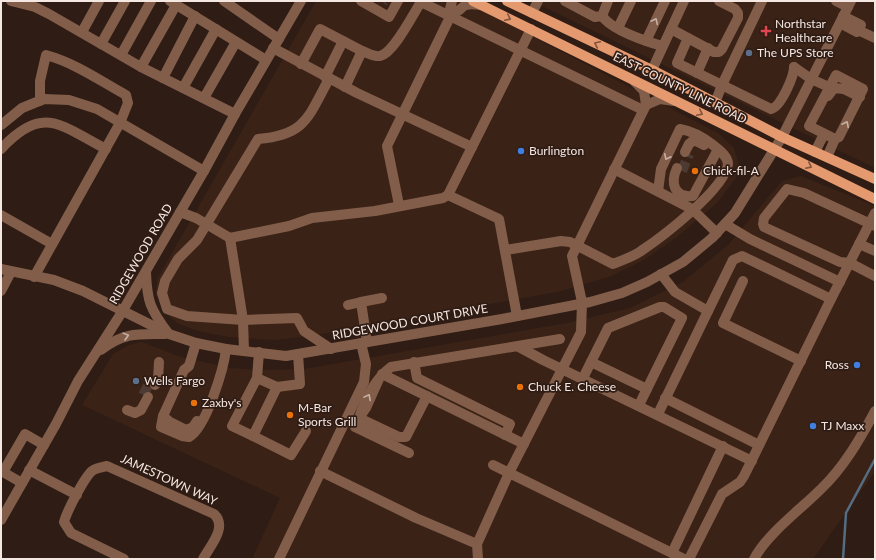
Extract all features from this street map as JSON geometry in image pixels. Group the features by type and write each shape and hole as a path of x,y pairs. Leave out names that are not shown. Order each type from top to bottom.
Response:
{"main road":[{"name":"EAST COUNTY LINE ROAD","path":"510,1 652,70 782,137 875,178"},
{"name":"EAST COUNTY LINE ROAD","path":"477,3 875,199"}],"street":[{"path":"11,1 37,4 141,67 235,114"},
{"path":"82,32 99,1"},
{"path":"101,44 125,1"},
{"path":"121,55 151,1"},
{"path":"224,1 279,39"},
{"name":"RIDGEWOOD ROAD","path":"1,520 44,446 78,381 146,272 301,1"},
{"path":"373,4 389,17 398,1"},
{"path":"451,15 450,9 452,1"},
{"path":"532,13 538,1"},
{"path":"565,1 595,17 602,16"},
{"path":"602,16 608,1"},
{"path":"618,28 631,1"},
{"path":"646,41 665,1"},
{"path":"652,70 670,28 684,1"},
{"path":"670,28 708,48 719,52 738,18 738,13 735,9 719,1"},
{"path":"715,103 762,1"},
{"path":"836,1 859,29 875,38"},
{"path":"301,64 320,29 372,56 380,56 390,51 421,2 644,108"},
{"path":"141,67 173,3 266,60"},
{"path":"399,205 387,146 451,15 462,5 467,3 477,3"},
{"name":"RIDGEWOOD COURT DRIVE","path":"6,270 54,280 83,291 122,312 169,334 196,343 226,349 286,356 517,316 582,302 590,302 622,293 683,262 717,233 735,213 755,183 782,137 845,12"},
{"path":"163,78 196,16"},
{"path":"602,16 606,22 646,41 662,46"},
{"path":"183,88 216,29"},
{"path":"180,212 207,224 230,238 289,226 312,218 375,211 399,205 444,198 448,195 531,29"},
{"path":"688,38 677,63 766,107 774,109 778,106 794,74 794,67 811,79 829,87"},
{"path":"331,349 304,331 297,318 243,320 187,316 167,309 162,293 165,281 178,259 197,240 258,139 276,137 302,125 327,78 343,41"},
{"path":"204,98 236,42"},
{"path":"273,48 345,87 472,147"},
{"path":"697,73 708,48"},
{"path":"345,87 362,51"},
{"path":"34,277 106,149 120,123 128,103 126,94 91,74 58,58 46,54 40,81 40,101"},
{"path":"827,157 835,140 839,137 863,89 836,75 809,126 835,140"},
{"path":"478,559 477,544 509,474 581,332 582,302 572,256 644,108 644,91 628,77"},
{"path":"812,120 818,117 831,90 834,88 844,89 860,97"},
{"path":"1,125 22,108 44,99 69,100 97,109 204,171"},
{"path":"644,108 660,99 678,102"},
{"path":"11,117 20,130"},
{"path":"1,149 20,130 37,122 57,123 106,149"},
{"path":"506,250 561,241 570,242 613,264 639,252 705,199 717,186 728,164 727,159 712,144 688,130 680,129 661,169 658,191"},
{"path":"815,152 824,134"},
{"path":"687,153 695,144 701,143 721,157 723,163 705,199"},
{"path":"680,170 675,188 683,195 693,196 716,153"},
{"path":"614,169 692,209 717,233"},
{"path":"872,225 804,193 787,189 763,220 764,227 840,262 850,264 875,275"},
{"path":"448,195 499,219 506,250 517,316"},
{"path":"689,559 718,500 725,491 740,482 752,460 830,299 850,264 859,244 872,225 875,213"},
{"path":"1,215 52,244"},
{"path":"725,224 840,282"},
{"path":"230,238 243,320 244,351"},
{"path":"859,244 875,252"},
{"path":"658,414 733,260 738,256 742,256 830,299"},
{"path":"1,291 6,270"},
{"path":"146,272 148,300 152,310 169,334"},
{"path":"661,274 675,292 708,311"},
{"path":"743,281 723,323 801,361"},
{"path":"348,305 382,298"},
{"path":"279,559 364,382 366,364 360,302"},
{"path":"583,378 608,328 660,307 664,307 682,318 638,405"},
{"path":"94,356 111,342 125,336 136,334 169,334"},
{"path":"409,453 355,427 366,408 380,376 391,367 560,339"},
{"path":"196,343 189,366 184,370 163,416 161,427 182,436 190,437 195,434 221,376 226,349"},
{"path":"519,347 543,360 563,368 752,460"},
{"path":"259,352 257,378 232,426 291,455 306,430"},
{"path":"257,378 277,388 300,384 298,354"},
{"path":"414,362 417,378 510,424 505,435"},
{"path":"591,362 647,389"},
{"path":"380,376 427,396 524,444"},
{"path":"253,436 277,388"},
{"path":"359,418 399,437 406,437 427,396"},
{"path":"665,398 760,445"},
{"path":"754,559 758,551 796,512 823,488 854,450 875,411"},
{"path":"22,483 2,472 25,434 44,446"},
{"path":"672,553 722,446"},
{"path":"493,465 684,559"},
{"name":"JAMESTOWN WAY","path":"124,559 71,533 64,522 66,514 91,472 97,468 107,466 214,514 218,518 220,525 218,533 203,559"},
{"path":"29,470 77,495"},
{"path":"320,471 416,518 477,544"}],"shaded area":[{"path":"316,1 464,1 718,133 734,148 741,171 717,203 677,237 644,260 609,277 557,292 317,335 275,340 228,337 198,331 177,323 164,312 156,295 157,279"},
{"path":"532,1 875,1 875,168"},
{"path":"801,176 875,206 875,475 873,474 813,559 252,559 280,498 82,405 113,354 129,345 142,342 178,356 229,368 262,370 304,369 567,323 630,308 683,282 728,245 782,181"}],"waterway":[{"path":"843,559 846,513 875,459"}],"tunnel":[{"path":"682,171 689,154"},
{"path":"143,395 150,382"}],"place":[{"name":"Northstar Healthcare","path":"766,31"},
{"name":"The UPS Store","path":"749,53"},
{"name":"Burlington","path":"521,151"},
{"name":"Chick-fil-A","path":"695,171"},
{"name":"Ross","path":"857,365"},
{"name":"Wells Fargo","path":"136,381"},
{"name":"Chuck E. Cheese","path":"520,387"},
{"name":"Zaxby's","path":"194,403"},
{"name":"M-Bar Sports Grill","path":"290,415"},
{"name":"TJ Maxx","path":"813,426"}]}
